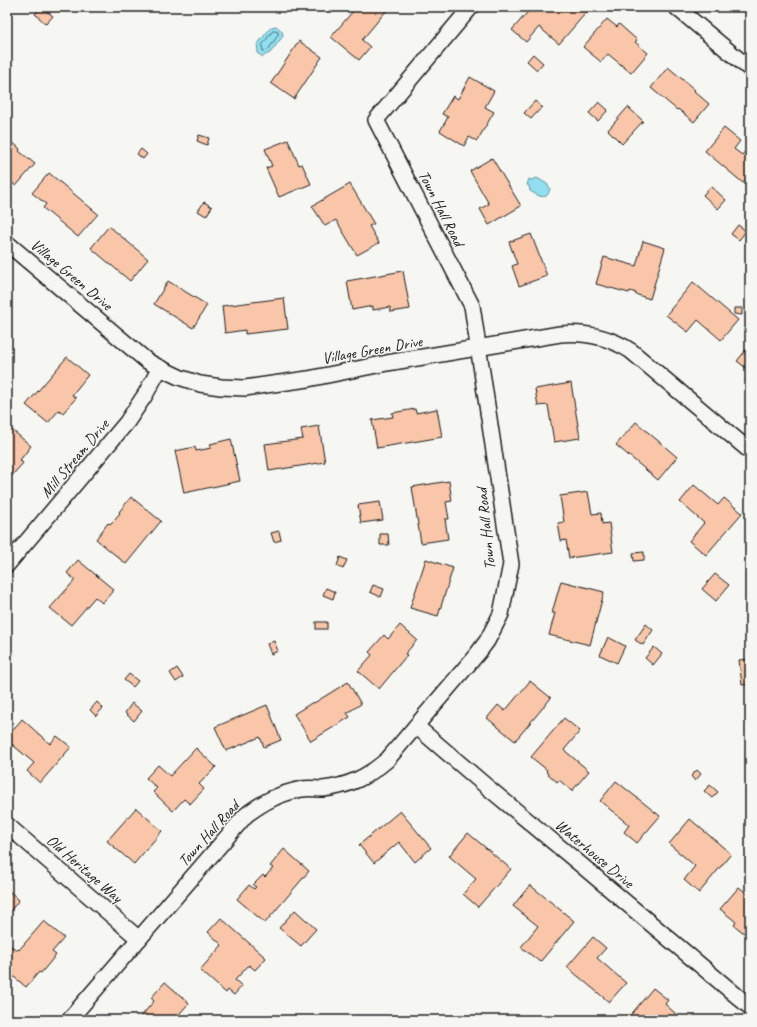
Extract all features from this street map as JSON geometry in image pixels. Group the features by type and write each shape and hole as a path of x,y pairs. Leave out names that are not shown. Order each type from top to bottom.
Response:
{"street":[{"name":"Town Hall Road","path":"69,1020 239,823 251,812 260,805 280,795 304,789 335,787 349,783 375,770 387,760 478,653 487,641 501,614 511,564 472,306 376,120 471,7"},
{"path":"676,7 750,69"},
{"name":"Village Green Drive","path":"7,243 147,361 179,378 200,384 245,388 560,334 588,334 610,340 631,351 750,451"},
{"name":"Mill Stream Drive","path":"7,564 127,422 145,395 160,368"},
{"name":"Waterhouse Drive","path":"416,726 750,1007"},
{"name":"Old Heritage Way","path":"7,825 139,939"}],"water":[{"path":"276,26 282,31 283,36 270,53 263,57 257,53 257,45 271,27"},
{"path":"537,178 547,184 550,188 547,195 542,197 530,191 529,186 527,185 529,179 531,180"}],"building":[{"path":"41,7 53,16 46,24 35,14"},
{"path":"348,7 382,7 386,11 362,40 370,47 359,60 331,37 353,11"},
{"path":"532,7 556,7 561,11 565,7 591,7 559,44 539,27 526,42 512,30"},
{"path":"607,19 617,27 619,24 637,40 635,42 648,53 631,73 608,54 601,62 583,47"},
{"path":"299,41 322,57 294,99 271,83"},
{"path":"533,54 543,63 537,70 527,61"},
{"path":"668,67 709,104 694,122 651,88"},
{"path":"470,77 494,91 485,107 494,112 477,141 469,137 464,146 440,131 448,117 442,114 453,96 458,99"},
{"path":"535,101 542,107 531,119 524,113"},
{"path":"599,102 608,110 598,121 589,113"},
{"path":"628,107 643,121 622,144 608,130"},
{"path":"724,128 740,141 734,149 742,155 750,145 750,175 743,183 705,151"},
{"path":"199,135 209,138 207,145 197,141"},
{"path":"7,137 20,149 19,151 35,164 16,186 7,179"},
{"path":"288,140 299,165 302,164 311,184 279,197 266,168 272,166 265,149"},
{"path":"141,149 147,154 143,159 137,154"},
{"path":"492,158 521,206 489,225 480,209 489,204 470,171"},
{"path":"49,173 98,214 78,237 43,208 46,204 32,193"},
{"path":"350,184 374,224 369,226 379,243 357,255 336,220 325,226 312,206"},
{"path":"711,186 726,200 718,209 703,195"},
{"path":"204,202 212,207 206,216 198,211"},
{"path":"738,225 746,231 739,240 731,234"},
{"path":"109,226 148,259 130,281 91,248"},
{"path":"531,234 547,276 519,286 512,266 517,264 509,242"},
{"path":"643,241 665,248 650,299 630,291 629,293 596,284 604,257 636,266"},
{"path":"403,271 410,309 391,312 390,307 373,310 373,306 352,310 347,281"},
{"path":"168,281 207,305 193,328 154,304"},
{"path":"693,282 738,320 721,340 698,320 688,332 666,315"},
{"path":"284,298 288,329 245,334 245,330 225,333 222,306"},
{"path":"734,308 742,308 742,315 734,314"},
{"path":"750,345 750,371 737,361"},
{"path":"67,357 88,375 72,395 76,398 63,413 59,410 48,423 26,405"},
{"path":"750,374 750,385 745,380"},
{"path":"571,383 580,438 554,442 548,405 538,406 535,389"},
{"path":"415,409 416,413 437,409 442,437 377,448 372,420 393,417 392,413"},
{"path":"636,422 677,457 658,480 616,445"},
{"path":"319,426 325,462 269,471 265,444 303,439 301,429"},
{"path":"11,429 31,446 20,460 23,463 7,481 7,434"},
{"path":"231,439 240,481 184,493 175,451 195,447 196,451 211,448 210,444"},
{"path":"449,481 452,501 446,502 449,519 445,519 448,539 421,543 412,487"},
{"path":"694,485 718,505 724,498 742,513 706,555 689,541 704,523 680,502"},
{"path":"588,492 592,514 601,513 602,524 609,523 613,552 569,558 566,540 561,541 558,523 564,522 560,496"},
{"path":"131,497 161,521 126,564 96,539 108,523 110,524 120,513 119,512"},
{"path":"380,502 383,520 361,523 358,505"},
{"path":"279,531 281,540 274,542 271,533"},
{"path":"380,534 388,534 389,545 380,545"},
{"path":"644,552 644,560 634,561 633,553"},
{"path":"340,557 347,560 343,569 337,566"},
{"path":"426,559 453,568 438,616 410,608"},
{"path":"78,560 114,590 102,603 95,597 71,625 50,608 75,580 67,573"},
{"path":"715,574 729,585 716,601 702,589"},
{"path":"561,581 604,592 590,645 549,635 555,613 552,613"},
{"path":"373,585 384,589 381,597 370,592"},
{"path":"326,588 335,592 333,599 323,595"},
{"path":"316,622 327,622 327,629 316,629"},
{"path":"646,624 653,630 643,645 635,640"},
{"path":"400,625 417,640 405,654 407,655 379,689 358,671 372,655 369,652 384,635 388,639"},
{"path":"608,637 625,646 617,663 600,655"},
{"path":"274,641 278,651 271,654 267,644"},
{"path":"654,647 662,654 653,665 645,658"},
{"path":"750,659 750,684 742,685 739,660"},
{"path":"177,668 183,677 176,682 170,673"},
{"path":"129,674 138,681 133,687 124,680"},
{"path":"530,681 551,698 515,741 487,718 498,705 505,711"},
{"path":"348,682 361,704 347,713 350,717 311,741 294,714"},
{"path":"97,702 103,708 96,716 90,710"},
{"path":"132,703 142,711 134,721 125,713"},
{"path":"267,705 281,740 264,747 260,737 226,751 215,727"},
{"path":"564,718 580,731 564,750 589,771 572,791 559,780 557,782 546,772 547,770 531,757"},
{"path":"22,719 50,744 57,736 71,747 40,783 27,771 34,763 7,740 7,737"},
{"path":"196,748 216,767 199,784 204,789 190,804 184,799 173,811 153,792 157,788 146,778 158,765 170,776"},
{"path":"697,770 701,774 695,781 691,776"},
{"path":"616,781 660,816 637,843 624,832 629,825 600,801"},
{"path":"710,785 718,792 712,798 704,791"},
{"path":"136,808 162,831 134,864 107,841"},
{"path":"400,811 431,848 415,862 399,842 374,863 359,845"},
{"path":"690,819 731,854 699,893 684,880 695,866 669,844"},
{"path":"468,833 511,869 478,907 463,894 476,879 449,856"},
{"path":"284,849 309,871 265,923 237,899 249,885 254,889 256,887 253,885 263,875 265,877 273,868 270,866"},
{"path":"530,885 574,921 540,962 521,947 538,926 513,906"},
{"path":"739,887 750,896 750,938 734,925 736,922 720,909"},
{"path":"7,889 19,900 7,915"},
{"path":"295,910 316,929 301,946 279,928"},
{"path":"221,918 266,958 255,970 249,965 235,980 242,986 234,995 228,990 226,993 200,970 222,945 208,932"},
{"path":"44,921 64,938 52,952 56,955 41,973 39,972 26,987 7,971 7,951 11,946 19,950"},
{"path":"593,937 606,948 597,958 626,983 609,1002 567,967"},
{"path":"165,982 189,1003 174,1020 138,1020 154,1001 151,998"},
{"path":"653,988 668,1000 665,1004 677,1015 674,1019 676,1020 633,1020 629,1017"}]}
